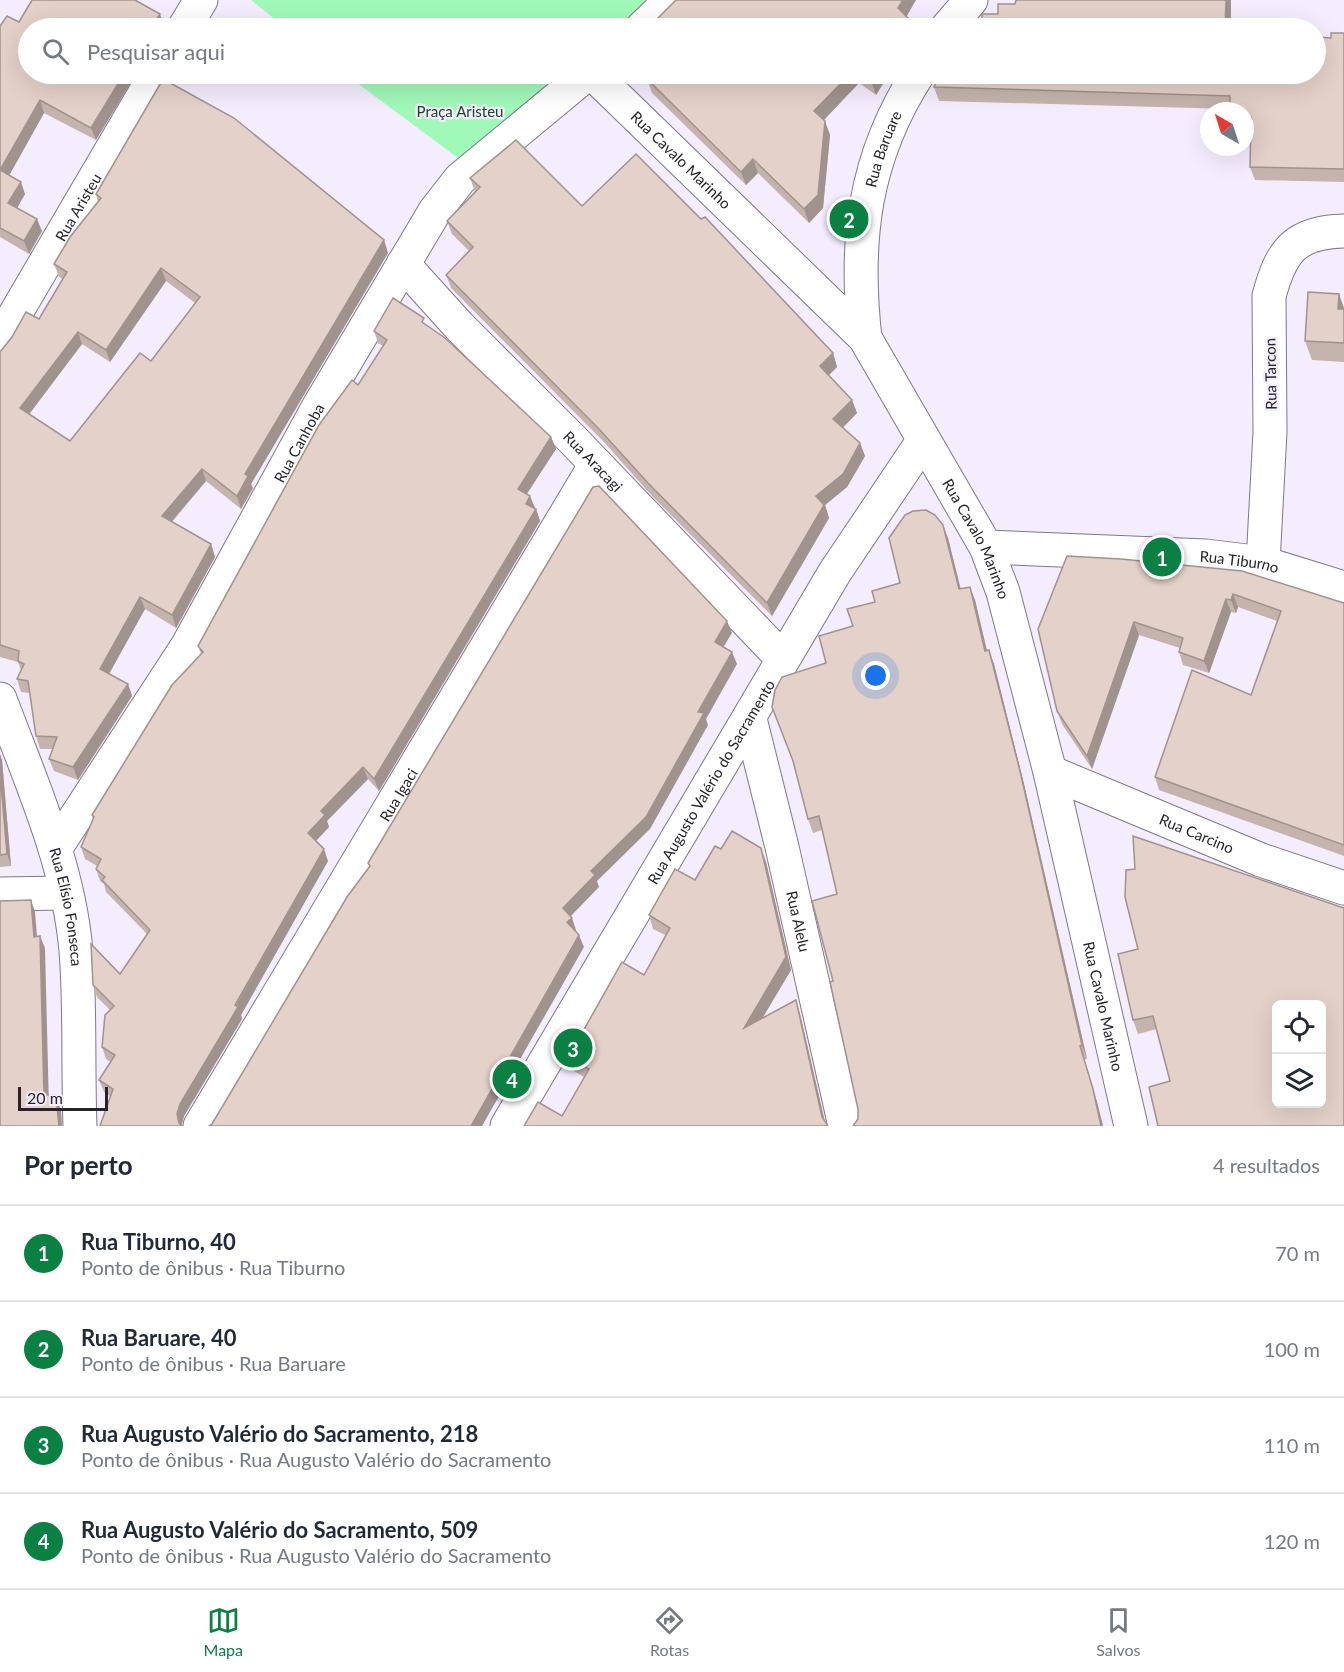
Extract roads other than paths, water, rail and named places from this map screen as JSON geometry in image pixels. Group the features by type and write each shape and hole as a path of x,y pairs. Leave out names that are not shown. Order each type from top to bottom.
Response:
{"street":[{"path":"190,18 201,0"},
{"path":"652,18 671,0"},
{"path":"955,18 970,0"},
{"name":"Rua Aristeu","path":"0,340 150,84"},
{"name":"Rua Canhoba","path":"55,849 188,645 319,406 435,211 460,178 575,84"},
{"name":"Rua Cavalo Marinho","path":"604,84 865,338 986,548 1003,592 1050,772 1131,1126"},
{"name":"Rua Baruare","path":"865,338 860,290 862,230 875,158 913,84"},
{"name":"Rua Tarcon","path":"1263,563 1269,496 1269,296 1274,277 1288,249 1318,232 1344,231"},
{"name":"Rua Aracagi","path":"403,264 459,326 597,464 783,659"},
{"name":"Rua Augusto Valério do Sacramento","path":"507,1126 750,719 783,659 836,572 923,441"},
{"name":"Rua Igaci","path":"200,1126 597,464"},
{"name":"Rua Tiburno","path":"986,548 1206,556 1263,563 1344,588"},
{"name":"Rua Elísio Fonseca","path":"0,699 55,849 65,893 77,965 80,1126"},
{"name":"Rua Alelu","path":"750,719 845,1126"},
{"name":"Rua Carcino","path":"1050,772 1261,860 1344,888"},
{"path":"0,894 65,893"}],"place":[{"name":"Rua Baruare, 40","path":"849,219"},
{"name":"Rua Tiburno, 40","path":"1162,557"},
{"name":"Rua Augusto Valério do Sacramento, 218","path":"573,1048"},
{"name":"Rua Augusto Valério do Sacramento, 509","path":"512,1079"}],"park label":[{"name":"Praça Aristeu","path":"460,111"}]}
